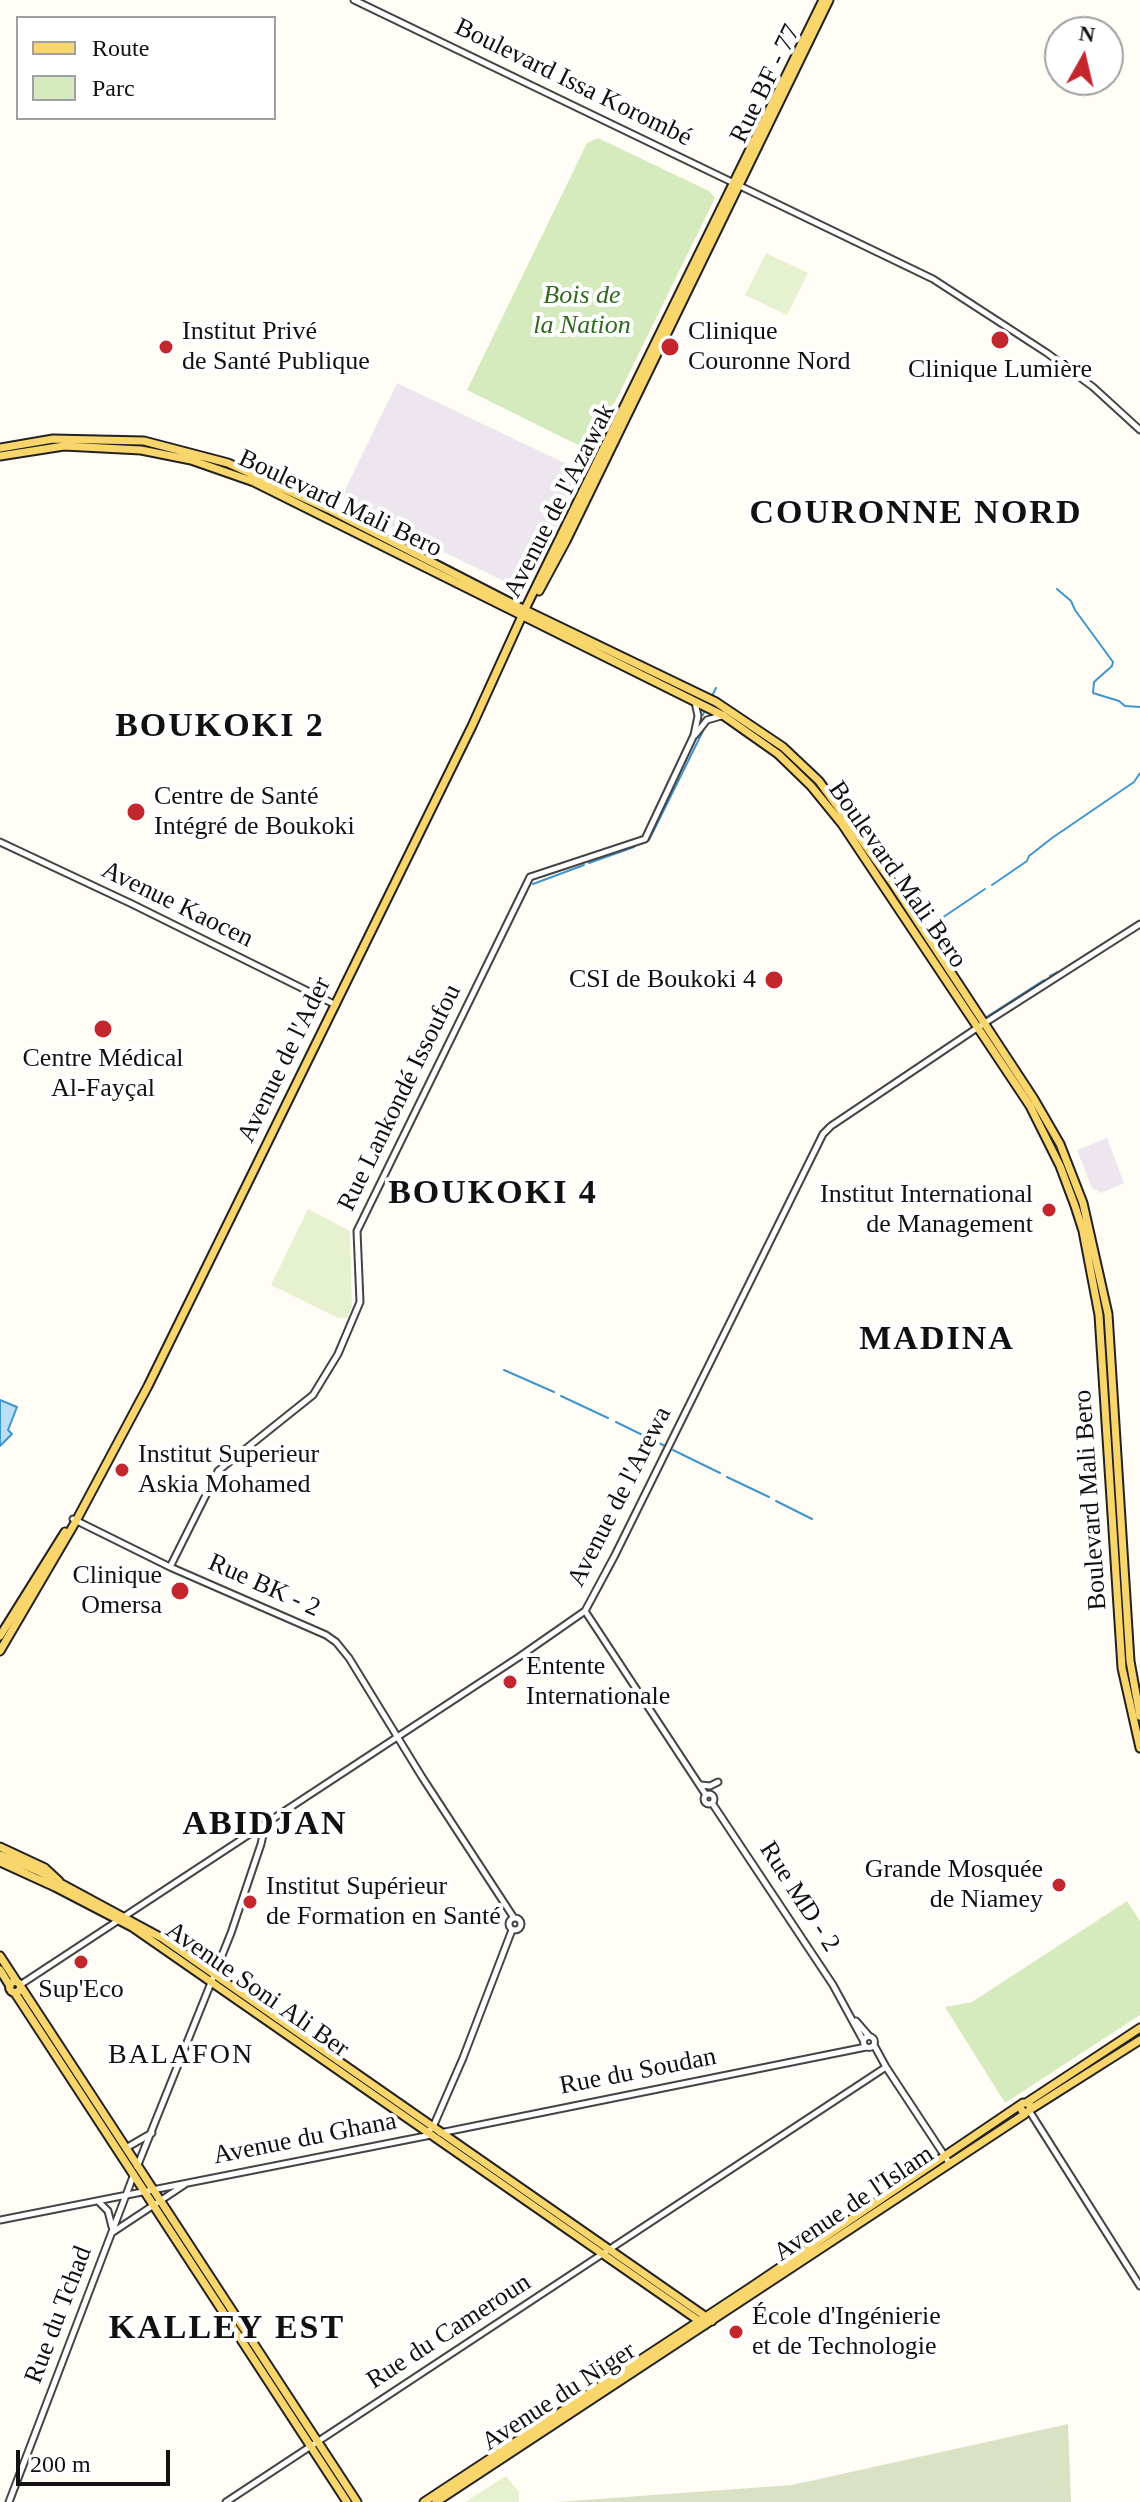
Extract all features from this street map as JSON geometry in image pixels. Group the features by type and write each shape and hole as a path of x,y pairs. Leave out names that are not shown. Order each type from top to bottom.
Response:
{"main road":[{"name":"Rue BF - 77","path":"736,184 823,0"},
{"name":"Rue BF - 77","path":"736,184 829,0"},
{"name":"Avenue de l'Azawak","path":"526,613 736,184"},
{"name":"Boulevard Mali Bero","path":"0,448 53,439 144,441 206,455 271,481 724,716 778,754 811,786 842,824 1051,1127 1083,1203 1108,1314 1122,1673 1140,1748"},
{"name":"Boulevard Mali Bero","path":"0,456 41,448 82,446 141,450 191,460 254,482 716,702 783,747 819,781 849,820 981,1026"},
{"name":"Avenue de l'Ader","path":"0,1651 148,1386 526,613"},
{"name":"Avenue de l'Ader","path":"0,1636 75,1519"},
{"name":"Boulevard Mali Bero","path":"1117,1530 1130,1661 1140,1716"},
{"name":"Avenue Soni Ali Ber","path":"0,1847 45,1868 57,1885"},
{"name":"Avenue Soni Ali Ber","path":"0,1855 121,1918 213,1977 606,2252"},
{"name":"Avenue Soni Ali Ber","path":"0,1864 57,1885"},
{"path":"0,1956 16,1987 135,2170 315,2444 357,2502"},
{"path":"0,1970 16,1987"},
{"name":"Avenue de l'Islam","path":"1027,2109 1140,2028"},
{"name":"Avenue de l'Islam","path":"705,2321 948,2160 1140,2040"},
{"path":"606,2252 705,2321"},
{"name":"Avenue du Niger","path":"424,2502 686,2329 705,2321"},
{"name":"Avenue du Niger","path":"436,2502 705,2321"},
{"path":"315,2444 347,2502"}],"street":[{"name":"Boulevard Issa Korombé","path":"354,0 933,279 1047,353 1093,387 1140,430"},
{"path":"694,735 698,716 695,701"},
{"path":"694,735 707,720 724,716"},
{"name":"Rue Lankondé Issoufou","path":"170,1567 218,1471 313,1395 338,1354 360,1302 357,1231 530,877 645,839 694,735"},
{"name":"Avenue Kaocen","path":"0,842 336,1005"},
{"name":"Avenue de l'Arewa","path":"16,1987 585,1611 622,1543 823,1134 981,1026 1140,924"},
{"name":"Rue BK - 2","path":"75,1519 170,1567 332,1639 349,1658 436,1800 514,1918"},
{"path":"585,1611 700,1785 710,1786 718,1782"},
{"name":"Rue MD - 2","path":"700,1785 706,1795 705,1802 712,1803 867,2043 948,2160"},
{"path":"112,2231 213,1977 250,1878 265,1825"},
{"path":"433,2132 512,1930 509,1923 514,1918 520,1920 518,1930 512,1930"},
{"name":"Rue du Soudan","path":"433,2132 853,2049 867,2043"},
{"name":"Rue du Cameroun","path":"226,2502 886,2067"},
{"path":"1027,2109 1140,2286"},
{"path":"122,2150 152,2132"},
{"name":"Avenue du Ghana","path":"0,2220 433,2132"},
{"name":"Avenue du Ghana","path":"157,2203 186,2183"},
{"path":"98,2201 108,2211 112,2231"},
{"name":"Rue du Tchad","path":"9,2502 112,2231 157,2203"}],"shaded area":[{"path":"397,383 575,468 580,479 528,582 518,588 347,505 343,494"},
{"path":"1107,1138 1124,1183 1101,1193 1092,1188 1077,1150"}],"green space":[{"name":"Bois de la Nation","path":"598,138 709,191 715,198 594,445 584,448 467,390 587,143"},
{"path":"766,253 808,273 787,315 745,295"},
{"path":"308,1209 350,1231 352,1307 347,1318 338,1318 271,1285"},
{"path":"1127,1901 1140,1921 1140,2015 1005,2103 945,2007 972,2002"},
{"path":"1068,2424 1071,2502 557,2502 792,2485"},
{"path":"506,2476 519,2492 519,2502 465,2502"}],"water":[{"path":"0,1400 17,1407 8,1430 12,1434 0,1446"}],"waterway":[{"path":"1057,589 1071,601 1113,662 1094,682 1093,693 1125,706 1140,707"},
{"path":"712,696 716,688"},
{"path":"649,840 705,727"},
{"path":"992,885 1027,861 1052,838 1134,782 1140,773"},
{"path":"589,863 634,847"},
{"path":"533,884 584,865"},
{"path":"927,928 985,889"},
{"path":"1050,976 1058,972"},
{"path":"985,1018 1044,980"},
{"path":"504,1370 554,1392"},
{"path":"561,1396 608,1418"},
{"path":"616,1422 665,1446"},
{"path":"673,1450 720,1473"},
{"path":"727,1477 769,1497"},
{"path":"776,1501 812,1519"}],"place":[{"name":"Clinique Lumière","path":"1000,340"},
{"name":"Institut Privé de Santé Publique","path":"166,347"},
{"name":"Clinique Couronne Nord","path":"670,347"},
{"name":"Centre de Santé Intégré de Boukoki","path":"136,812"},
{"name":"CSI de Boukoki 4","path":"774,980"},
{"name":"Centre Médical Al-Fayçal","path":"103,1029"},
{"name":"Institut International de Management","path":"1049,1210"},
{"name":"Institut Superieur Askia Mohamed","path":"122,1470"},
{"name":"Clinique Omersa","path":"180,1591"},
{"name":"Entente Internationale","path":"510,1682"},
{"name":"Grande Mosquée de Niamey","path":"1059,1885"},
{"name":"Institut Supérieur de Formation en Santé","path":"250,1902"},
{"name":"Sup'Eco","path":"81,1962"},
{"name":"École d'Ingénierie et de Technologie","path":"736,2332"}],"district":[{"name":"COURONNE NORD","path":"916,514"},
{"name":"BOUKOKI 2","path":"220,727"},
{"name":"BOUKOKI 4","path":"493,1194"},
{"name":"MADINA","path":"937,1340"},
{"name":"ABIDJAN","path":"265,1825"},
{"name":"BALAFON","path":"181,2056"},
{"name":"KALLEY EST","path":"227,2329"}]}
